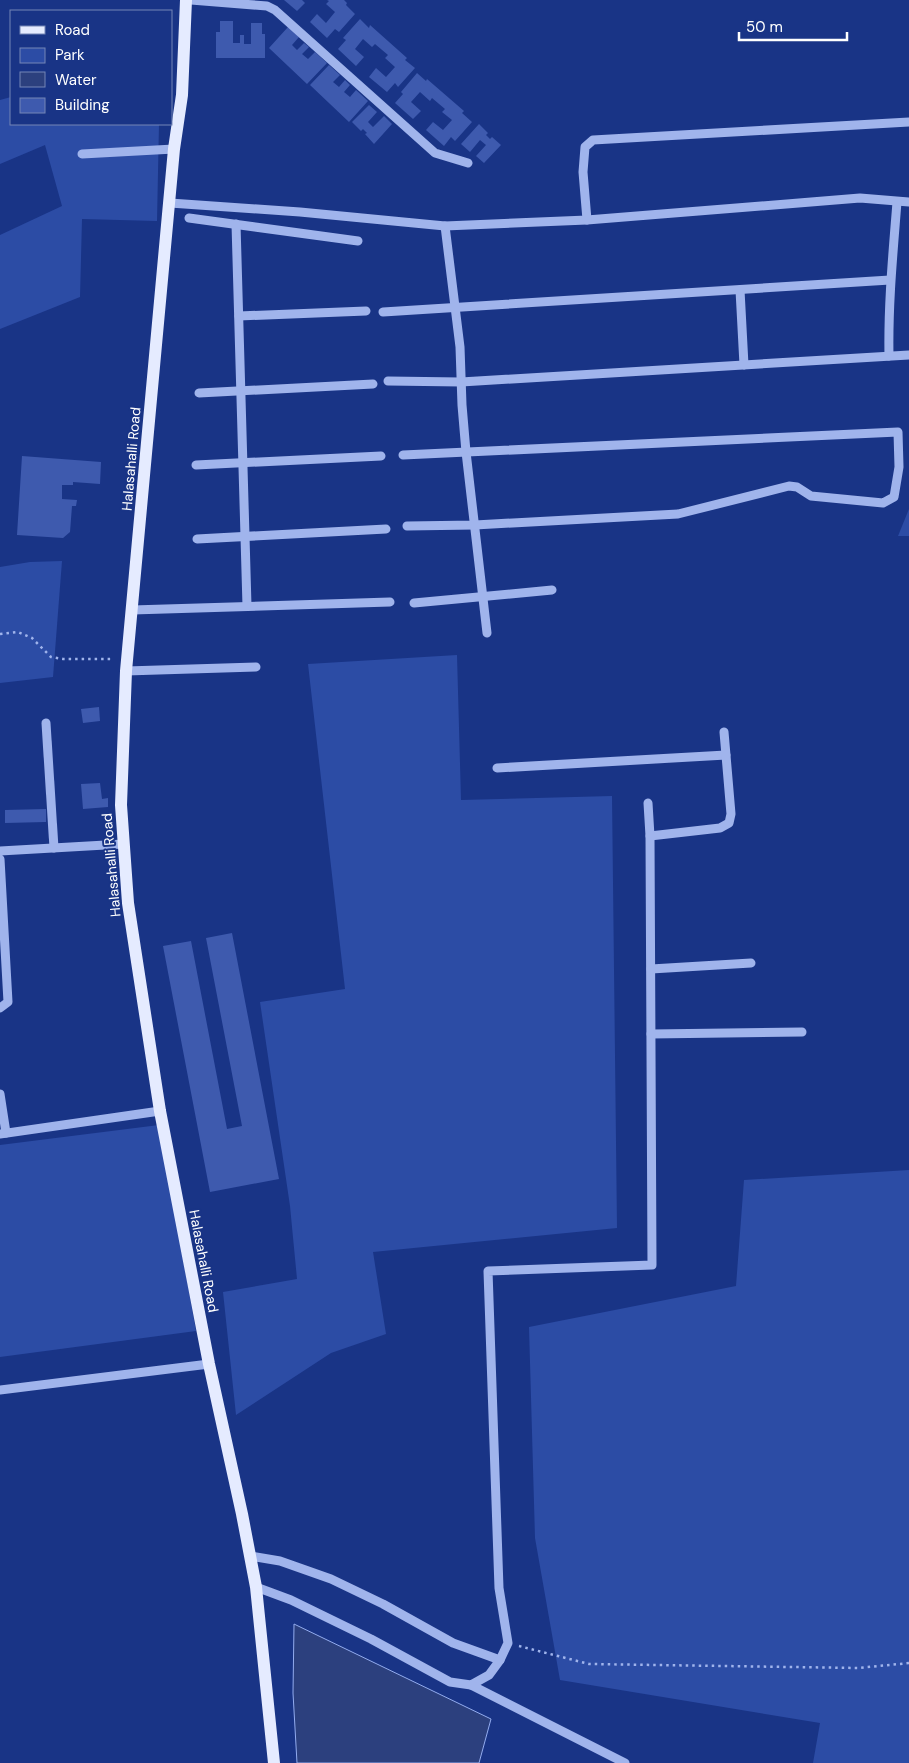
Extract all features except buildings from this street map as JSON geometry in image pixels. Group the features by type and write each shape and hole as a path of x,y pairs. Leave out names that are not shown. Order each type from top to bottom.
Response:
{"main road":[{"name":"Halasahalli Road","path":"186,0 182,95 174,149 127,665 121,805 128,903 160,1111 209,1364 256,1587 274,1763"}],"street":[{"path":"191,0 267,6 275,10 435,153 468,163"},
{"path":"587,220 583,172 585,147 593,140 909,122"},
{"path":"82,154 174,149"},
{"path":"170,203 300,212 445,226 587,220 860,198 909,202"},
{"path":"889,356 890,280 897,202"},
{"path":"189,218 358,241"},
{"path":"236,224 247,606"},
{"path":"445,226 460,347 466,452 476,525 487,633"},
{"path":"383,312 890,280"},
{"path":"740,290 744,365"},
{"path":"239,316 366,312"},
{"path":"388,381 461,382 909,355"},
{"path":"199,393 373,384"},
{"path":"403,455 898,432 899,467 894,497 884,502 812,496 797,487 789,486 678,514 476,525 407,526"},
{"path":"196,465 381,456"},
{"path":"197,539 386,529"},
{"path":"414,603 552,590"},
{"path":"132,610 390,602"},
{"path":"127,665 256,667"},
{"path":"46,723 54,848"},
{"path":"650,836 720,828 729,823 731,814 724,732"},
{"path":"497,768 726,755"},
{"path":"470,1685 488,1675 500,1660 508,1643 499,1588 488,1271 652,1265 650,836 648,803"},
{"path":"0,851 124,844"},
{"path":"0,859 8,1002 0,1008"},
{"path":"651,969 751,964"},
{"path":"651,1034 802,1032"},
{"path":"0,1094 3,1134 160,1111"},
{"path":"0,1390 209,1364"},
{"path":"250,1556 280,1561 331,1579 383,1604 453,1644 500,1660"},
{"path":"256,1587 291,1600 370,1639 450,1682 470,1685 625,1763"}],"path":[{"path":"0,634 18,632 32,638 51,656 63,659 127,665"},
{"path":"508,1643 589,1664 858,1668 909,1663"}],"green space":[{"path":"10,97 10,125 159,125 157,221 82,219 80,297 0,329 0,235 62,206 45,145 0,164 0,100"},
{"path":"909,509 909,536 898,536"},
{"path":"62,561 53,677 0,683 0,567 30,562"},
{"path":"457,655 461,800 612,796 617,1228 373,1252 386,1334 331,1353 236,1415 223,1292 297,1279 290,1206 260,1002 345,989 308,664"},
{"path":"159,1125 196,1331 0,1357 0,1145"},
{"path":"909,1170 909,1763 813,1763 820,1723 560,1680 535,1538 529,1327 736,1286 744,1180"}],"water":[{"path":"294,1624 491,1719 479,1763 297,1763 293,1693"}]}
